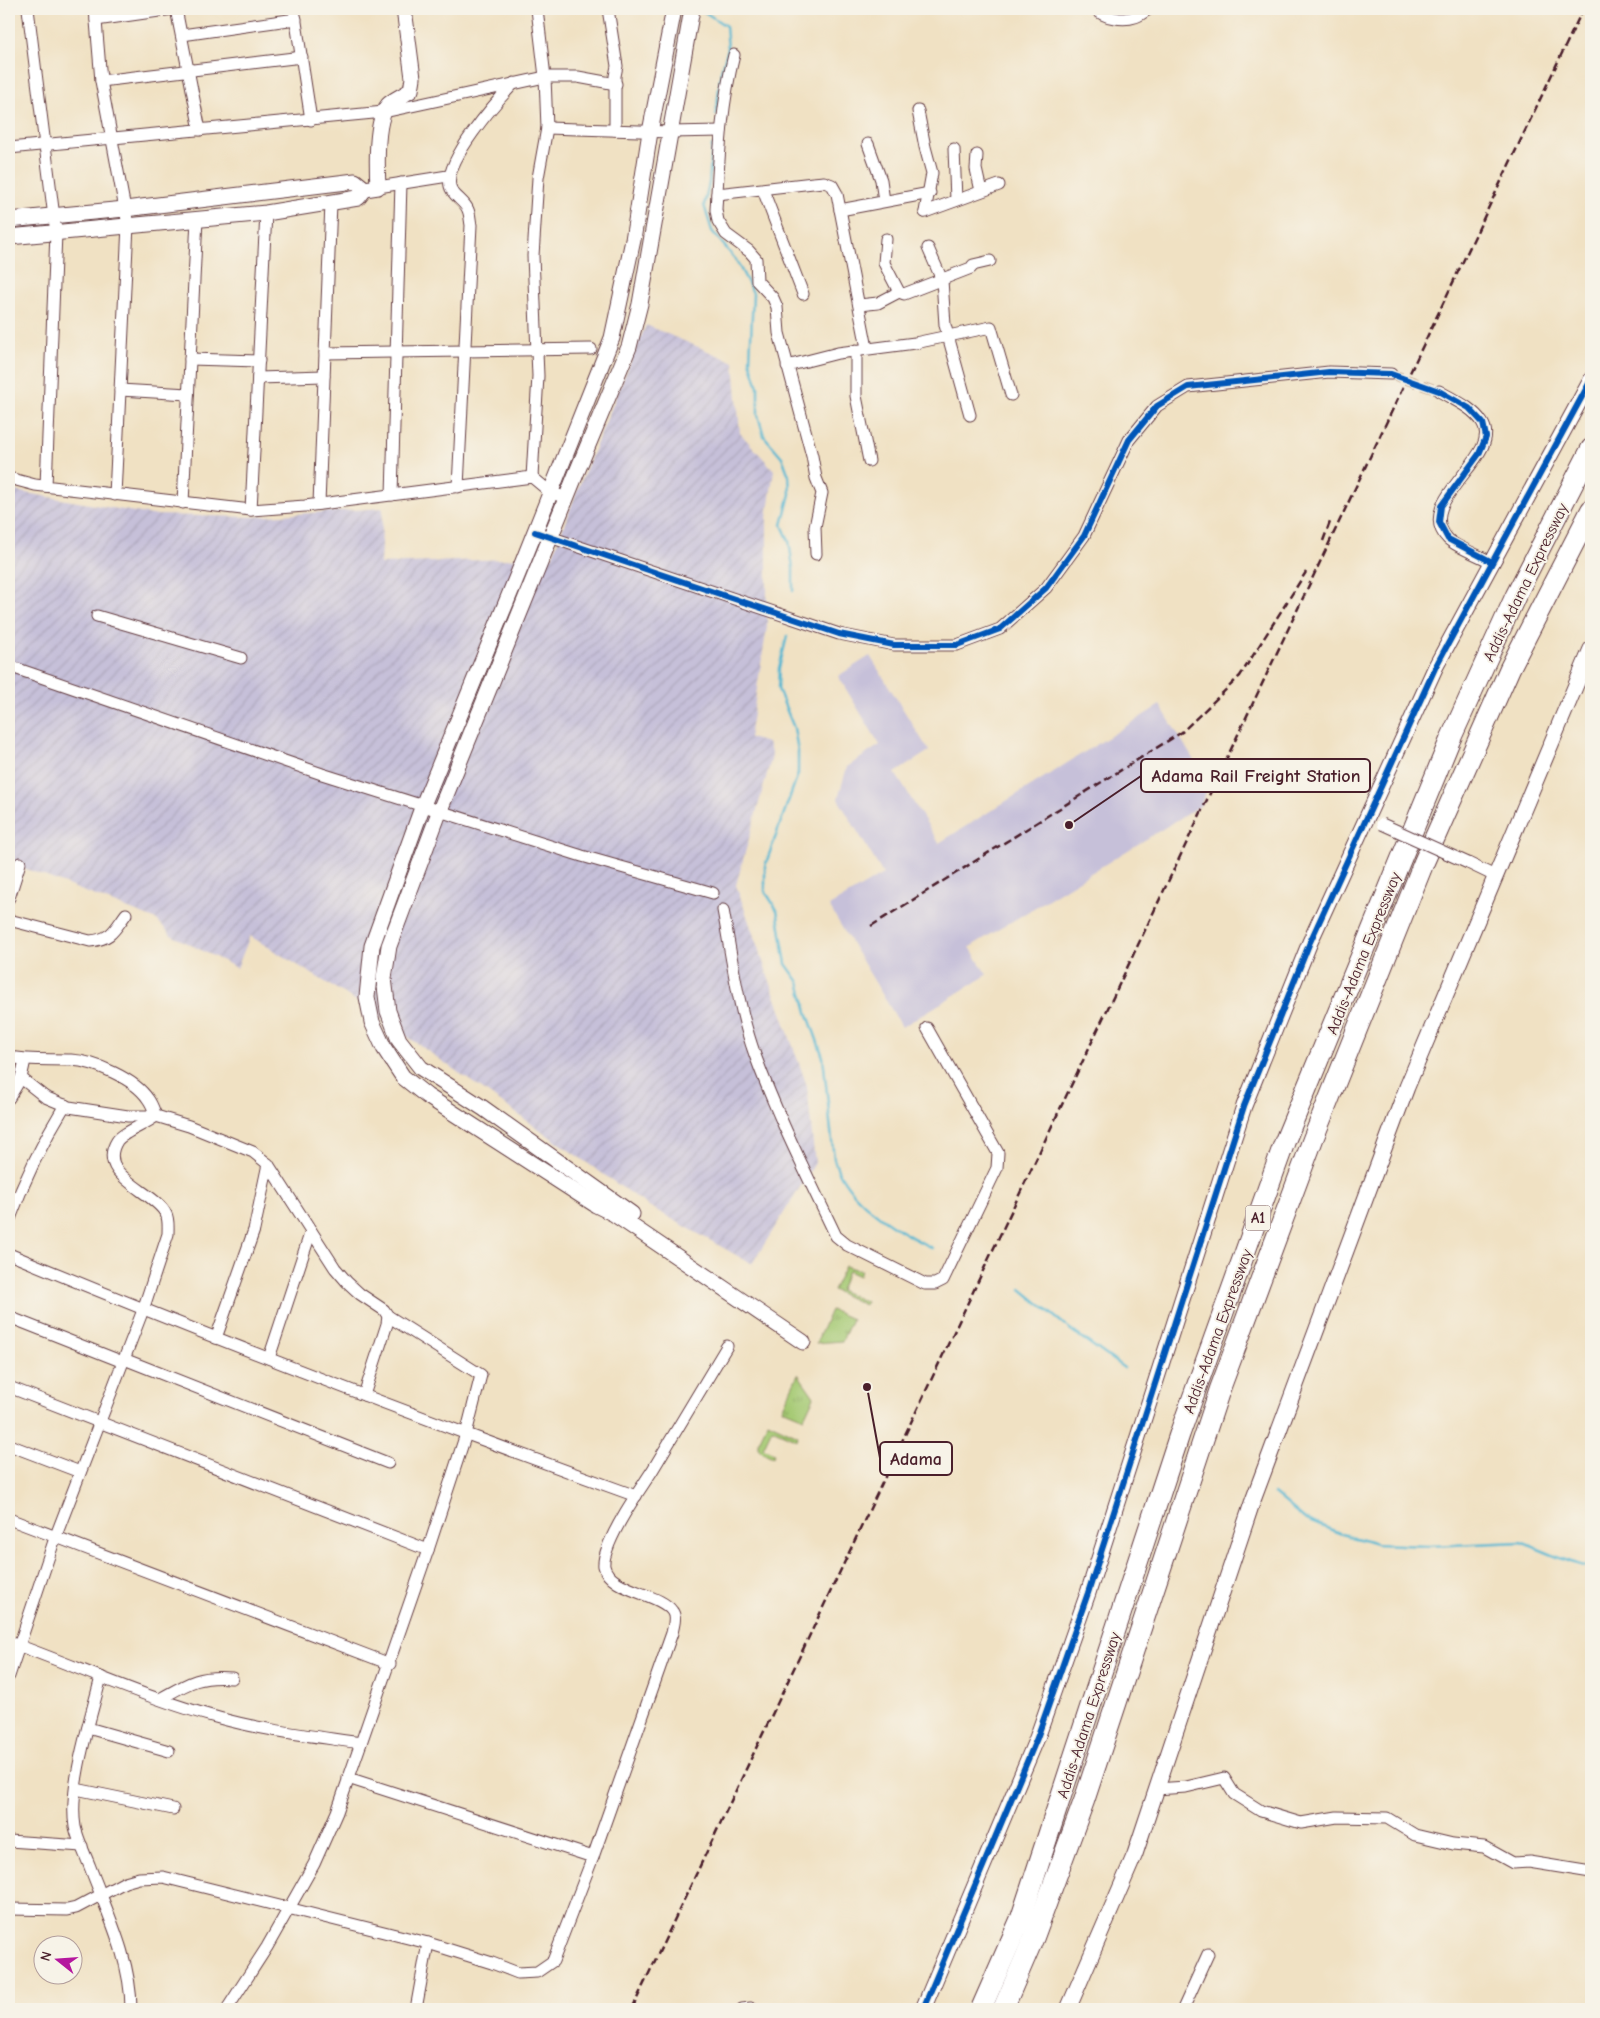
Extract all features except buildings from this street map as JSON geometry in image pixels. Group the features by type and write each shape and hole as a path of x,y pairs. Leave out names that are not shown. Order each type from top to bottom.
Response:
{"highway":[{"name":"Addis-Adama Expressway","path":"981,2009 1021,1918 1180,1433 1285,1141 1450,740 1516,595 1591,449"},
{"name":"Addis-Adama Expressway","path":"1003,2009 1034,1937 1084,1801 1220,1389 1316,1129 1424,862 1510,668 1591,510"}],"street":[{"path":"28,9 56,233 46,486"},
{"path":"115,495 128,225 101,81 95,14 174,9 182,34 200,130"},
{"path":"371,188 378,136 384,112 389,104 411,90 413,78 404,9"},
{"path":"532,477 538,376 532,256 538,178 547,128 545,77 537,9"},
{"path":"608,9 617,66 614,130"},
{"path":"674,9 650,132 633,240 612,338 423,805 372,946 366,997 372,1022 384,1048 403,1077 427,1096 805,1337 620,1206 605,1193 421,1068 399,1040 388,1011 384,978 389,946 440,810 629,347 640,304 692,9"},
{"path":"1096,9 1099,13 1117,18 1135,17 1149,9"},
{"path":"182,34 295,14 311,120"},
{"path":"734,55 720,131 716,210 718,221 726,234 749,251 756,259 757,281 773,298 777,307 778,333 812,456 816,478 822,493 815,527 816,554"},
{"path":"101,81 302,57"},
{"path":"9,148 46,146 384,112 545,77 578,77 616,84"},
{"path":"458,487 471,225 468,209 450,189 448,176 454,162 469,139 514,83"},
{"path":"918,112 924,147 932,173 930,193 925,212 999,185"},
{"path":"547,128 650,132 720,131"},
{"path":"868,144 881,180 884,201"},
{"path":"954,149 956,200"},
{"path":"977,155 976,169 981,192"},
{"path":"9,237 266,213 358,198 371,188 448,176"},
{"path":"9,220 126,209 355,181 371,188"},
{"path":"717,194 824,182 832,185 837,194 860,305 862,349 856,396 869,461"},
{"path":"392,495 401,183"},
{"path":"763,190 803,294"},
{"path":"840,210 930,193"},
{"path":"319,504 331,203"},
{"path":"251,510 266,213"},
{"path":"183,502 197,219"},
{"path":"886,239 884,263 899,292 904,294 942,280 973,265 990,261"},
{"path":"928,248 942,280 945,325 970,415"},
{"path":"860,305 878,303 899,292"},
{"path":"787,366 862,349 915,343 991,327 1010,395"},
{"path":"325,352 591,349"},
{"path":"190,359 259,361"},
{"path":"535,532 825,630 894,646 957,645 1000,629 1046,588 1084,536 1129,440 1157,406 1188,387 1330,372 1391,374"},
{"path":"258,378 324,376"},
{"path":"923,2009 1041,1729 1088,1592 1244,1106 1310,942 1436,666 1591,380"},
{"path":"120,390 188,394"},
{"path":"1438,392 1469,408 1483,423 1486,437 1479,454 1441,506 1439,522 1448,539 1492,562"},
{"path":"9,478 46,486 251,510 319,504 532,477 550,492 566,498"},
{"path":"97,616 241,658"},
{"path":"1068,2009 1135,1854 1256,1494 1407,1087 1591,649"},
{"path":"9,666 322,774 582,856 713,893"},
{"path":"1367,817 1495,876"},
{"path":"9,898 20,863"},
{"path":"723,910 737,991 755,1054 783,1127 836,1236 847,1246 925,1284 935,1284 943,1280 998,1168 998,1153 926,1028"},
{"path":"9,920 90,940 101,940 110,936 126,914"},
{"path":"9,1057 25,1060 73,1060 102,1067 132,1083 148,1098 156,1116"},
{"path":"9,1098 22,1078 25,1060"},
{"path":"22,1078 44,1097 65,1105 91,1112 128,1116 156,1116 189,1126 253,1152 268,1164 335,1268 347,1282 384,1310 388,1316 481,1376 466,1434 428,1550 390,1664 337,1812 314,1864 289,1909 227,2009"},
{"path":"9,1221 24,1180 44,1139 65,1105"},
{"path":"9,1676 14,1644 143,1310 168,1234 166,1214 156,1201 133,1185 115,1166 113,1151 118,1139 148,1123 156,1116"},
{"path":"216,1338 254,1230 268,1164"},
{"path":"269,1358 311,1231"},
{"path":"9,1254 143,1310 466,1434 636,1496"},
{"path":"364,1395 388,1316"},
{"path":"9,1317 388,1462"},
{"path":"9,1909 68,1910 125,1882 140,1878 163,1877 428,1942 518,1973 537,1972 553,1961 593,1857 672,1633 674,1620 673,1611 664,1604 616,1582 608,1575 604,1567 604,1558 610,1542 636,1496 727,1346"},
{"path":"9,1387 428,1550"},
{"path":"9,1445 80,1472"},
{"path":"9,1519 390,1664"},
{"path":"14,1644 160,1699 218,1718 252,1726 361,1743"},
{"path":"101,1677 88,1728 76,1789 75,1828 125,1960 131,2009"},
{"path":"160,1699 192,1681 219,1677 232,1678"},
{"path":"88,1728 169,1751"},
{"path":"348,1778 593,1857"},
{"path":"1156,1789 1186,1787 1224,1778 1234,1794 1261,1811 1301,1823 1337,1817 1387,1818 1415,1835 1453,1844 1484,1847 1513,1864 1529,1862 1591,1872"},
{"path":"76,1789 174,1809"},
{"path":"9,1841 82,1846"},
{"path":"416,2009 428,1942"},
{"path":"1183,2009 1208,1954"},
{"path":"742,2009 755,2009"}],"shaded area":[{"path":"646,325 734,362 740,433 774,470 767,518 767,627 749,738 768,743 772,756 736,885 807,1086 815,1163 752,1264 647,1205 358,1002 250,936 237,968 171,935 157,920 11,863 9,867 9,490 152,515 253,517 383,508 380,564 552,557 579,486"},
{"path":"870,656 929,751 895,773 939,843 1160,705 1209,785 1200,806 970,947 987,975 902,1027 829,906 883,874 838,799 847,767 880,745 838,676"}],"green space":[{"path":"845,1266 861,1271 859,1276 848,1271 840,1290 866,1302 865,1305 833,1290"},
{"path":"831,1310 852,1319 842,1341 816,1343"},
{"path":"798,1374 814,1397 804,1418 782,1409"},
{"path":"768,1422 798,1436 797,1440 772,1429 763,1448 774,1453 773,1457 763,1453 758,1448 758,1443"}],"waterway":[{"path":"700,9 726,26 728,49 721,71 716,115"},
{"path":"712,145 709,183 704,205 712,231 736,260 753,293 750,361 758,387 758,415 764,436 782,457 789,476 790,494 782,525 789,541 793,568 793,591"},
{"path":"787,636 779,668 778,689 794,728 798,751 798,774 765,866 765,891 777,910 786,964 799,982 807,1012 823,1057 834,1159 840,1174 849,1188 874,1212 888,1223 932,1248"},
{"path":"1021,1289 1071,1330 1124,1368"},
{"path":"1274,1493 1306,1520 1342,1534 1376,1544 1428,1546 1521,1542 1570,1562 1591,1568"}],"tunnel":[{"path":"1391,374 1439,391"}],"railway":[{"path":"632,2009 1583,9"},
{"path":"1323,541 1330,522"},
{"path":"871,926 1182,732 1240,676 1306,572"}],"cycle path":[{"path":"535,532 839,634 894,645 957,645 1000,629 1046,588 1084,536 1129,440 1157,406 1188,387 1329,372 1391,374 1439,391 1469,408 1483,423 1486,437 1479,454 1441,506 1439,522 1448,539 1492,562"},
{"path":"923,2009 1037,1738 1088,1593 1244,1106 1310,942 1436,666 1591,380"}],"place":[{"name":"Adama Rail Freight Station","path":"1069,825"},
{"name":"Adama","path":"867,1387"}]}
